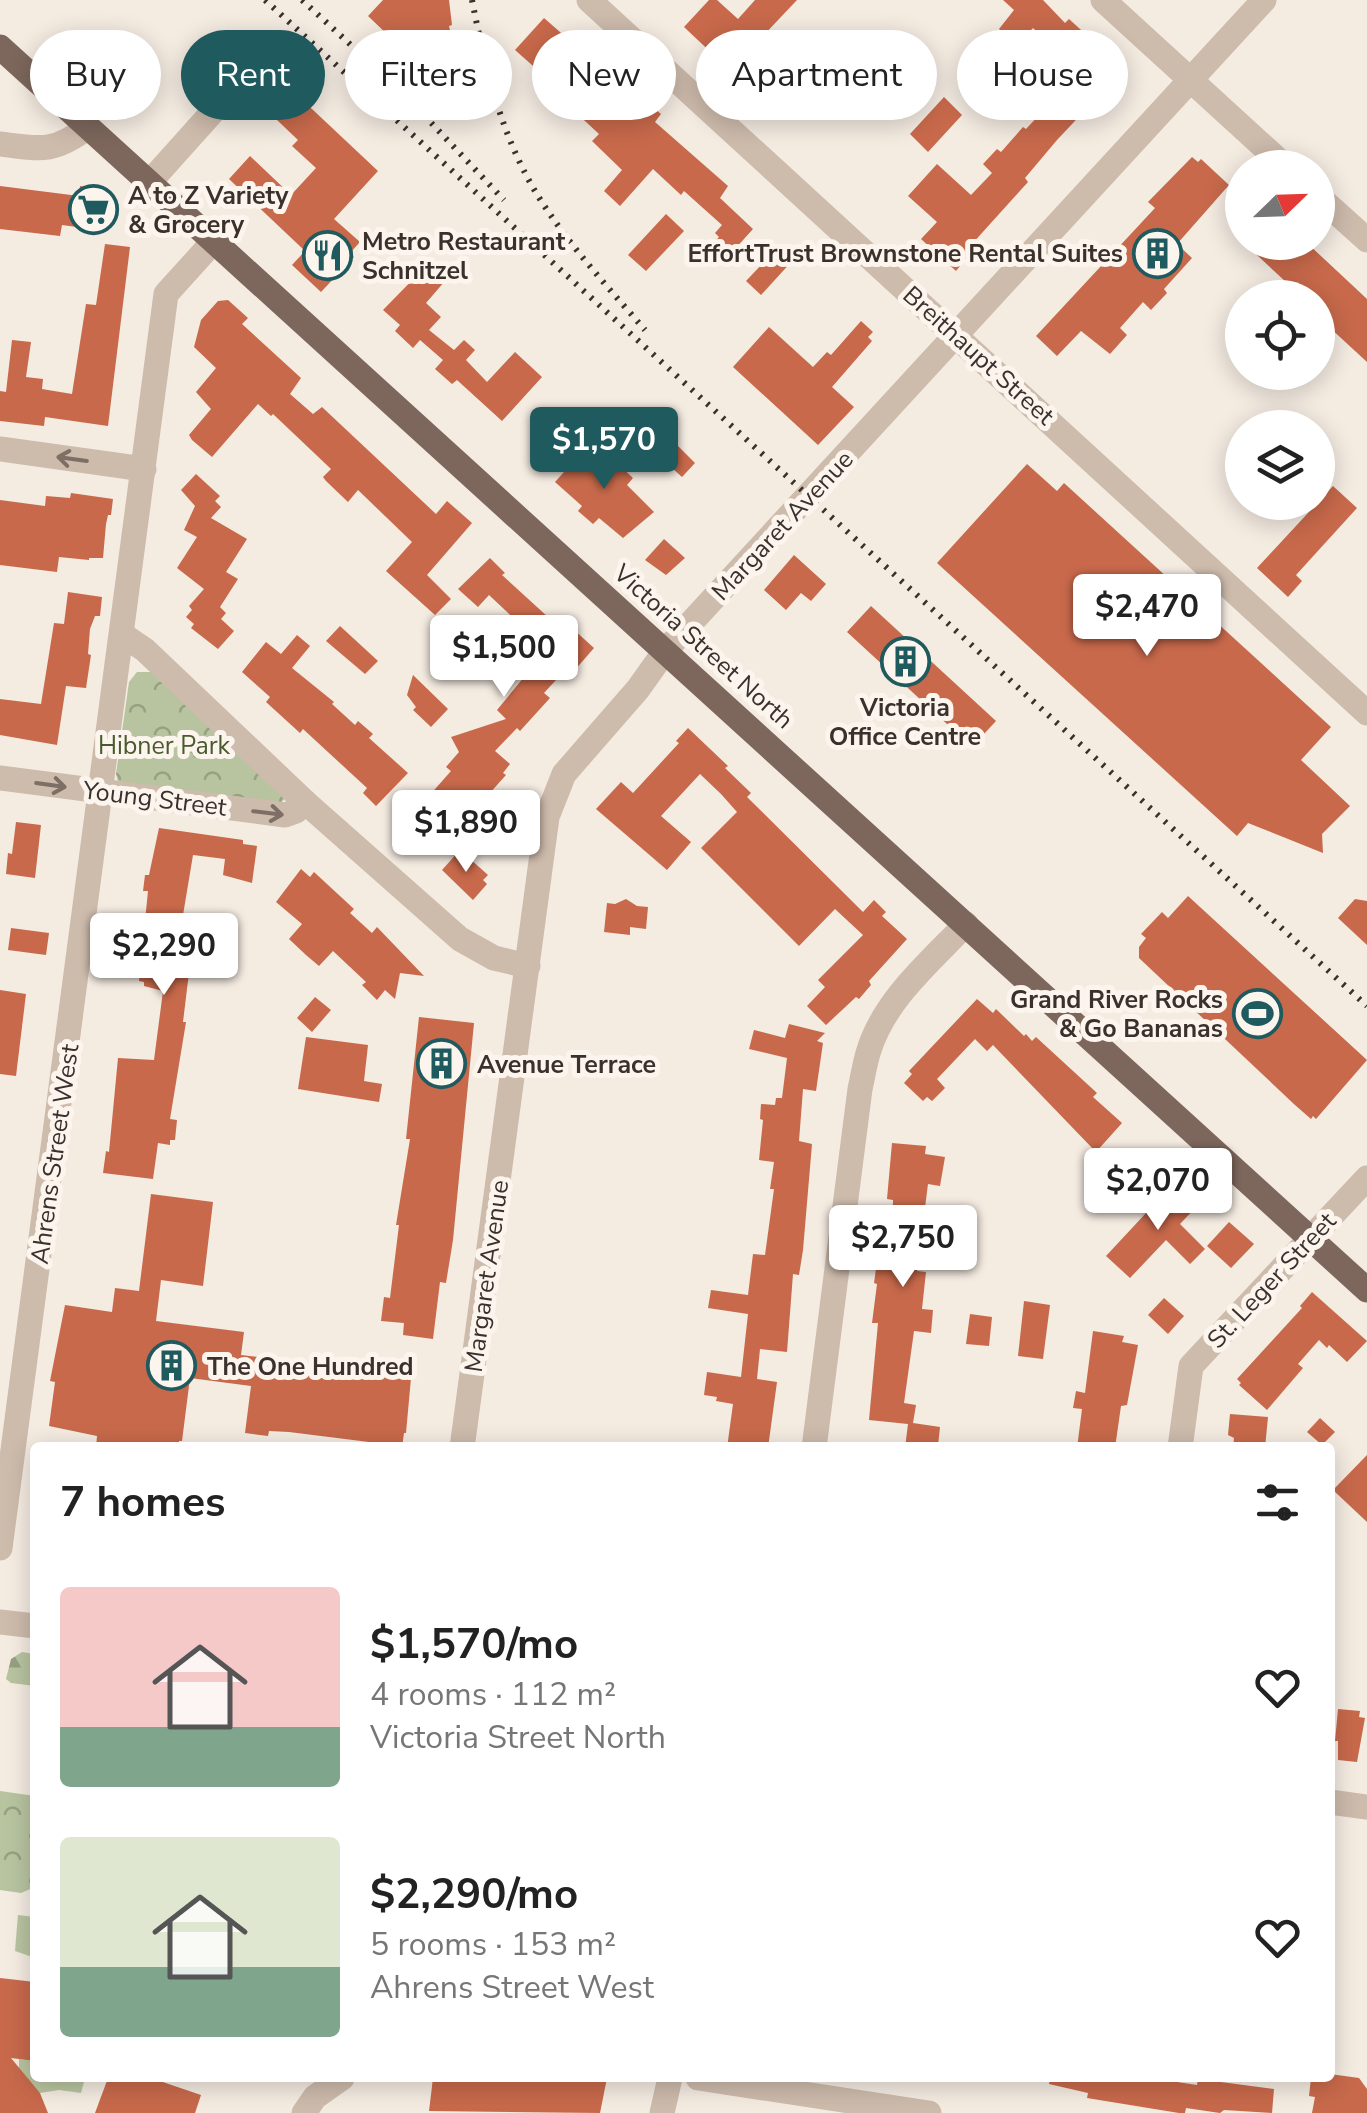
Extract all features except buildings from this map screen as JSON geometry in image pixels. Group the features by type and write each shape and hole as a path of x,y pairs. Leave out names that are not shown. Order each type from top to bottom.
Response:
{"main road":[{"name":"Victoria Street North","path":"0,46 1367,1290"}],"street":[{"name":"Breithaupt Street","path":"589,0 1367,713"},
{"path":"1103,0 1267,150"},
{"name":"Margaret Avenue","path":"463,1442 548,816 564,774 638,689 665,651 1264,0"},
{"path":"148,184 205,120"},
{"path":"0,144 48,150 88,128"},
{"path":"1335,211 1367,240"},
{"name":"Ahrens Street West","path":"0,1548 166,294 213,242"},
{"path":"0,450 144,469"},
{"path":"123,635 145,650 305,802 460,940 494,958 528,966"},
{"name":"Young Street","path":"0,778 285,815 305,802"},
{"path":"815,1442 860,1089 869,1048 904,990 966,924"},
{"name":"St. Leger Street","path":"1181,1442 1190,1366 1367,1178"},
{"path":"0,1622 30,1625"},
{"path":"1335,1803 1367,1808"},
{"path":"304,2113 315,2097 336,2082"},
{"path":"318,2113 331,2100 340,2082"},
{"path":"662,2113 669,2082"},
{"path":"724,2082 929,2113"}],"green space":[{"name":"Hibner Park","path":"137,672 152,672 283,793 284,800 275,806 118,782 129,682"},
{"path":"22,1652 30,1653 30,1685 6,1679 11,1659"},
{"path":"0,1791 30,1795 30,1889 21,1893 0,1890"},
{"path":"18,1915 30,1916 30,1956 15,1951"},
{"path":"19,2059 30,2060 30,2082 84,2082 81,2093 40,2093 19,2075"}],"railway":[{"path":"265,0 1367,1006"},
{"path":"302,0 402,92 504,200"},
{"path":"472,0 495,98 523,169 560,228 645,330"}],"place":[{"name":"A to Z Variety & Grocery","path":"93,209"},
{"name":"EffortTrust Brownstone Rental Suites","path":"1158,253"},
{"name":"Metro Restaurant Schnitzel","path":"327,255"},
{"name":"Victoria Office Centre","path":"905,661"},
{"name":"Grand River Rocks & Go Bananas","path":"1258,1013"},
{"name":"Avenue Terrace","path":"442,1064"},
{"name":"The One Hundred","path":"172,1366"}]}
